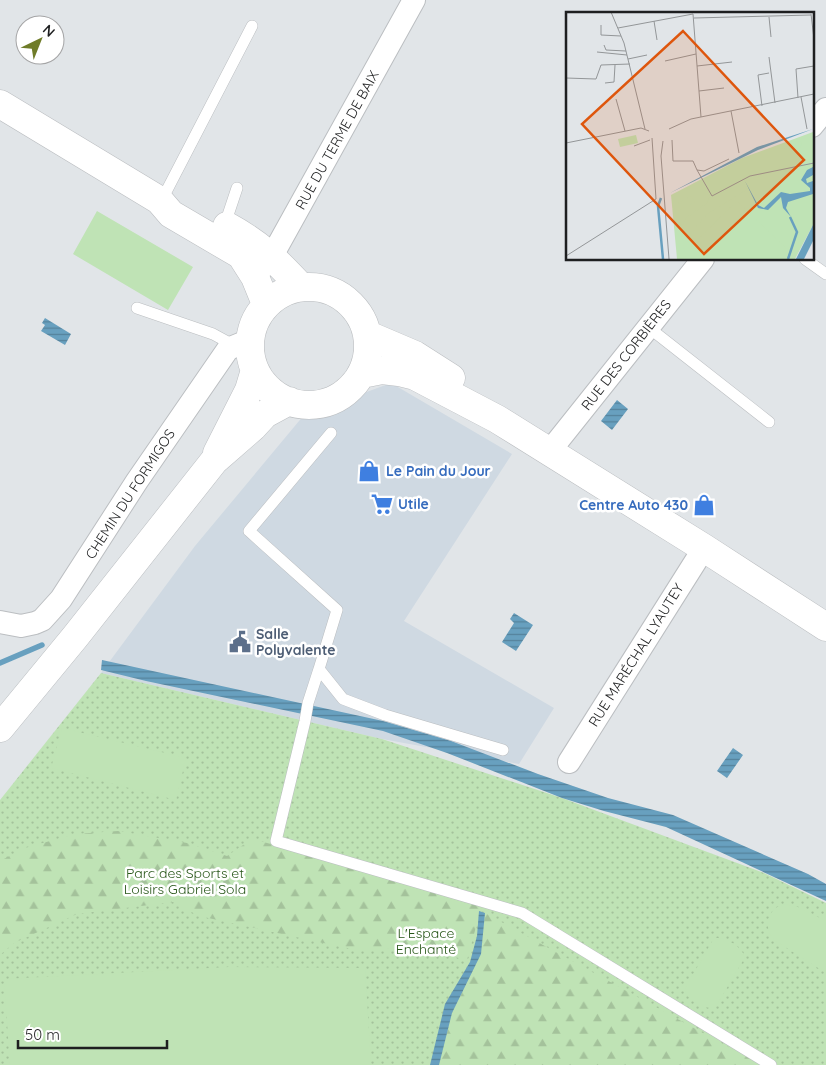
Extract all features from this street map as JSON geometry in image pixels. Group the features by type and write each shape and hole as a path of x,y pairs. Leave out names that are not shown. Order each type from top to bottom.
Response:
{"main road":[{"path":"0,104 159,200 178,202 223,233 242,254 255,277 266,304"},
{"path":"223,233 250,239 272,256 301,287"},
{"path":"301,287 319,287 336,292 351,303 362,318 368,335 368,355 362,374 349,390 338,398 313,405 289,401 275,394 263,384 242,343 266,304 282,292 301,287"},
{"path":"368,335 428,362 453,379 497,419"},
{"path":"214,460 236,412 249,390 255,370"},
{"path":"362,374 382,370 414,376 497,419 704,548 826,627"},
{"path":"0,728 75,637 214,460 254,427 265,414 289,401"}],"street":[{"name":"RUE DU TERME DE BAIX","path":"255,277 272,256 414,0"},
{"path":"814,124 826,109"},
{"name":"RUE DES CORBIÈRES","path":"550,452 702,260"},
{"name":"CHEMIN DU FORMIGOS","path":"0,622 20,626 35,623 42,620 61,599 142,473 228,348 242,343"},
{"name":"RUE MARÉCHAL LYAUTEY","path":"569,762 704,548"}],"lane":[{"path":"159,200 167,190 252,26"},
{"path":"223,233 237,188"},
{"path":"806,260 826,274"},
{"path":"137,308 242,343"},
{"path":"648,327 769,422"},
{"path":"331,433 249,531 337,610 308,703 276,841 522,913 771,1065"},
{"path":"319,669 343,699 385,715 502,750"}],"shaded area":[{"path":"391,383 512,454 404,621 554,708 519,764 382,739 101,673 195,546 304,415"}],"green space":[{"path":"97,211 193,267 168,310 73,254"},
{"name":"Parc des Sports et Loisirs Gabriel Sola","path":"101,673 382,739 562,798 764,873 826,903 826,1065 0,1065 0,800"},
{"path":"62,728 186,758 176,800 51,768"},
{"name":"L'Espace Enchanté","path":"118,831 187,843 227,856 252,839 483,901 467,960 413,947 361,951 199,916 173,902 77,914 14,943 0,955 0,861 25,848 75,834"},
{"path":"784,904 798,907 826,921 826,973 774,940 769,930 768,919 778,906"},
{"path":"485,913 761,1065 439,1065 452,1013 481,954"},
{"path":"714,938 732,943 740,949 745,957 715,1008 710,1008 701,1006 693,1001 684,990"},
{"path":"229,967 365,968 371,1065 10,1065 4,979"}],"water":[{"path":"45,318 71,334 65,345 41,331 45,325 42,323"},
{"path":"617,400 628,409 612,430 601,421"},
{"path":"514,613 533,625 516,651 502,642 514,623 510,619"},
{"path":"102,660 383,721 451,741 608,798 673,815 808,874 826,884 826,901 666,827 562,798 447,753 383,731 101,670"},
{"path":"733,748 743,755 727,778 717,771"},
{"path":"479,911 485,913 481,954 452,1013 439,1065 430,1065 445,1004 470,962 477,936"}],"waterway":[{"path":"0,663 42,645"}],"place":[{"name":"Le Pain du Jour","path":"369,471"},
{"name":"Utile","path":"382,504"},
{"name":"Centre Auto 430","path":"704,505"},
{"name":"Salle Polyvalente","path":"240,642"}]}
